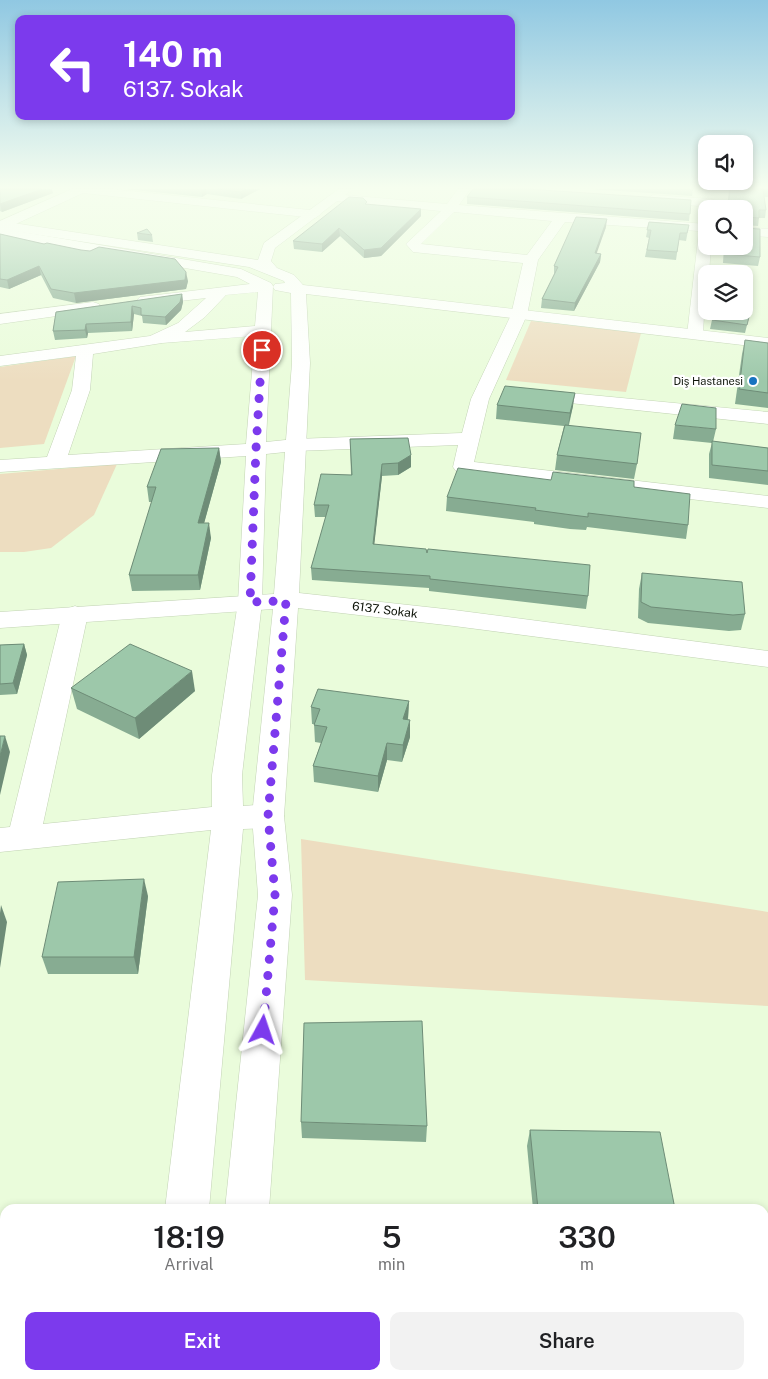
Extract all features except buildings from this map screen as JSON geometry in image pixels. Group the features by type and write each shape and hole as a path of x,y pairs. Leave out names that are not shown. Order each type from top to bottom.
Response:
{"street":[{"path":"138,253 269,278 288,278 298,288 768,343"},
{"path":"245,253 252,263 269,278"},
{"path":"188,1204 228,818 227,775 250,602 256,449 269,278 264,262 267,253"},
{"path":"463,253 532,260"},
{"path":"537,253 532,260 519,315 480,400 463,467 768,502"},
{"path":"695,335 703,255"},
{"path":"129,303 223,290 269,278"},
{"path":"247,1204 275,895 268,816 286,601 301,363 298,288"},
{"path":"153,341 185,327 223,290"},
{"path":"5,302 53,313"},
{"path":"0,320 110,305"},
{"path":"0,362 153,341 264,330"},
{"path":"56,461 81,390 85,350"},
{"path":"484,390 504,392"},
{"path":"523,394 768,418"},
{"path":"0,466 295,445 470,439"},
{"name":"6137. Sokak","path":"0,620 250,602 306,600 768,659"},
{"path":"75,614 12,838 268,816"}],"shaded area":[{"path":"531,321 641,333 626,392 506,380"},
{"path":"76,356 44,444 0,448 0,367"},
{"path":"117,464 94,515 51,548 24,552 0,552 0,474"},
{"path":"301,839 768,912 768,1006 305,980"}],"place":[{"name":"Diş Hastanesi","path":"753,381"}],"route":[{"path":"262,350 250,602 286,601 268,816 275,895 263,1030"}]}
